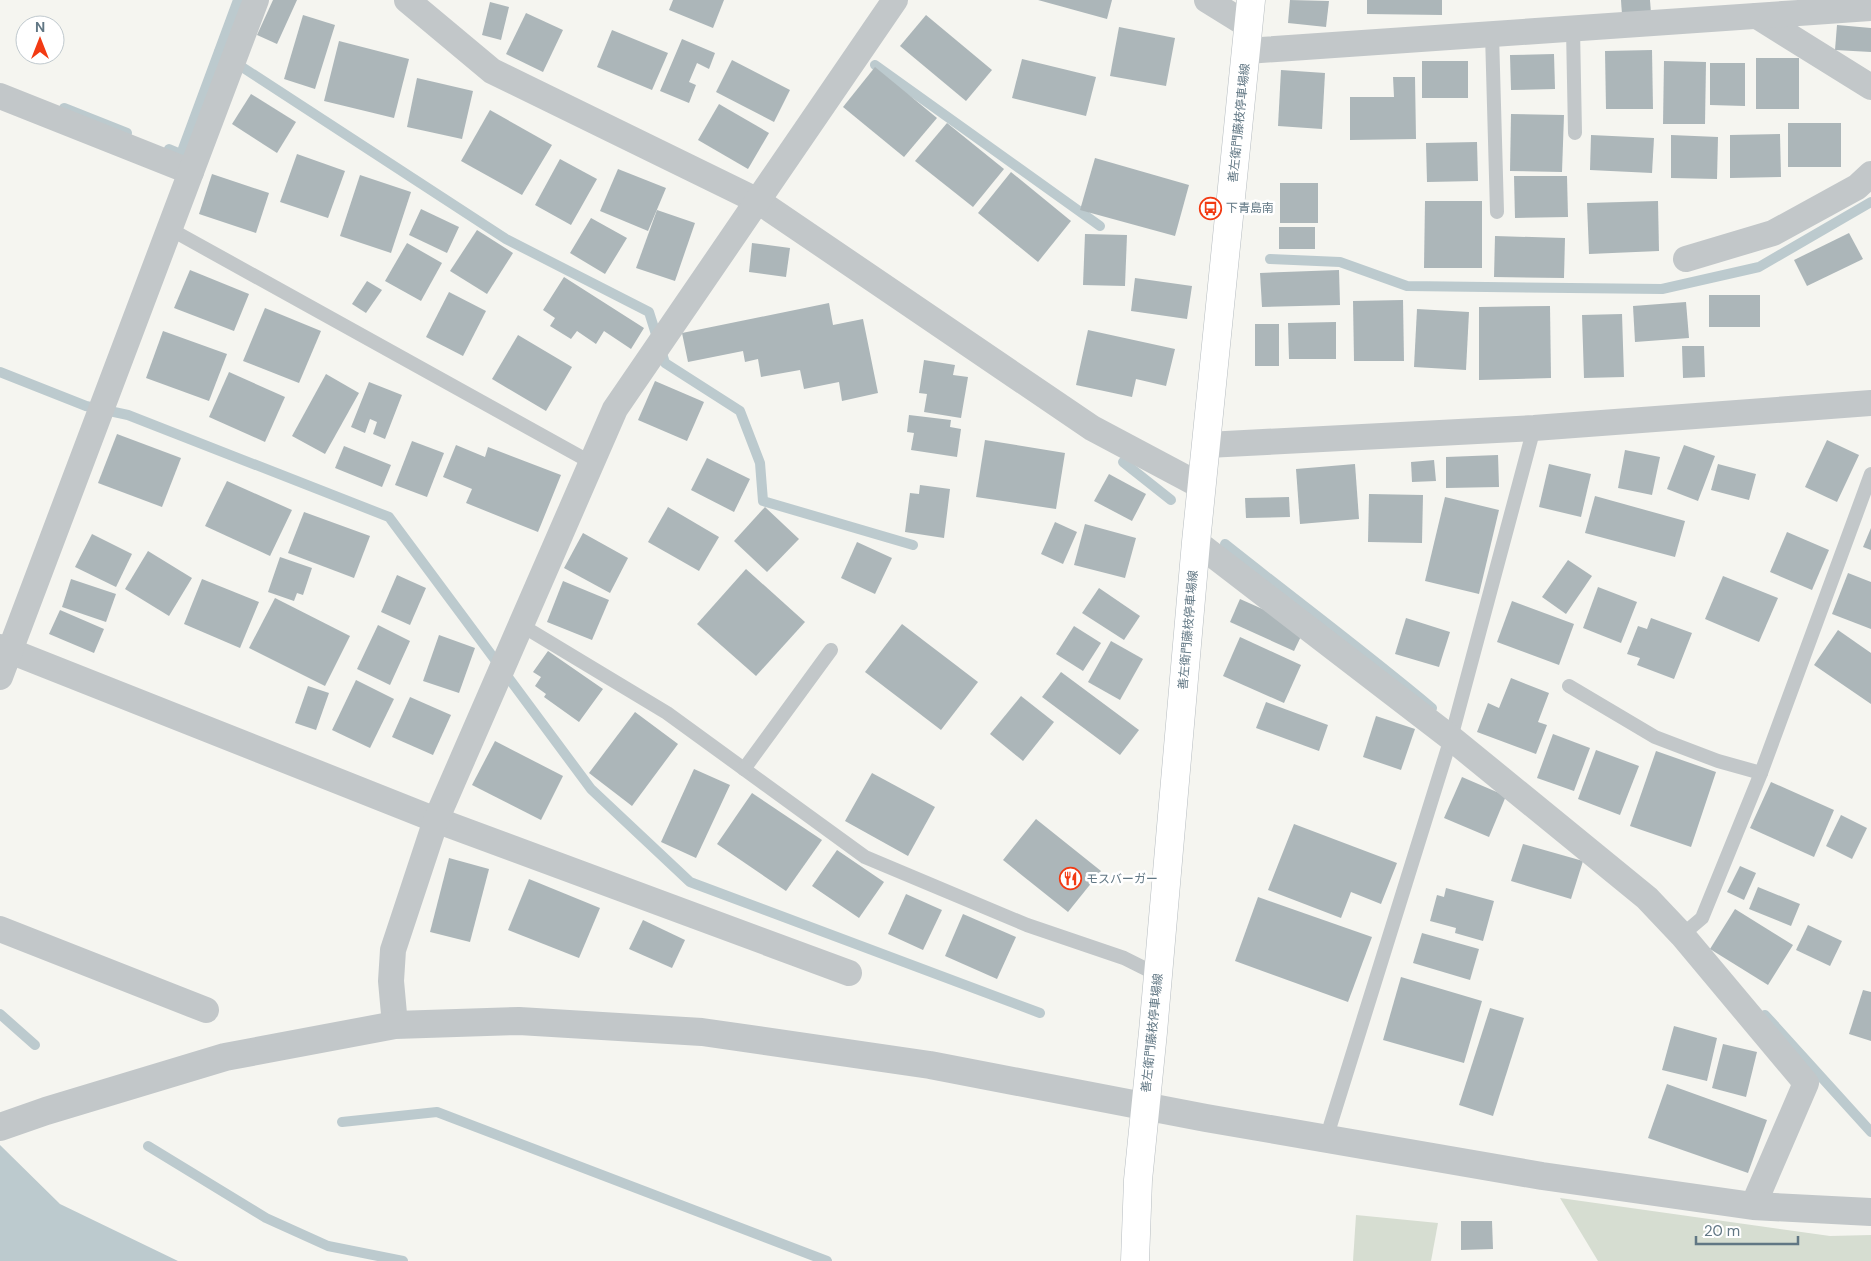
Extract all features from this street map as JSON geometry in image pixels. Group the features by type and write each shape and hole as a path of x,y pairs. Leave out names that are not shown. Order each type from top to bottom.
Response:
{"main road":[{"name":"善左衛門藤枝停車場線","path":"1135,1261 1138,1180 1196,542 1249,26"}],"street":[{"path":"0,677 5,649 170,229 256,0"},
{"path":"407,0 492,71 758,201 1092,428 1202,486"},
{"path":"395,1025 391,981 393,950 436,820 615,409 895,0"},
{"path":"1207,0 1249,26 1492,34 1758,16 1834,5 1871,8"},
{"path":"1758,16 1871,87"},
{"path":"0,96 191,172"},
{"path":"1686,260 1773,233 1857,187 1871,174"},
{"path":"1207,445 1534,428 1871,403"},
{"path":"1196,542 1451,738 1647,898 1682,935 1806,1083 1753,1206"},
{"path":"5,649 436,820 848,973"},
{"path":"0,929 206,1010"},
{"path":"0,1127 46,1111 225,1057 395,1025 519,1021 702,1032 930,1065 1326,1139 1542,1176 1753,1206 1871,1212"}],"lane":[{"path":"1573,29 1575,133"},
{"path":"1492,34 1497,212"},
{"path":"170,229 592,464"},
{"path":"1326,1139 1451,738 1534,428"},
{"path":"1682,935 1702,918 1761,773 1871,474"},
{"path":"522,625 667,713 866,857 1027,925 1124,958 1158,975"},
{"path":"744,769 831,650"},
{"path":"1569,686 1655,737 1718,761 1761,773"}],"shaded area":[{"path":"0,1145 60,1204 178,1261 0,1261"},
{"path":"1560,1198 1830,1236 1871,1235 1871,1261 1598,1261"},
{"path":"1356,1215 1438,1223 1431,1261 1353,1261"}],"building":[{"path":"273,0 297,0 277,44 257,35"},
{"path":"673,0 724,0 713,28 669,10"},
{"path":"1038,0 1112,0 1107,19"},
{"path":"1290,0 1329,1 1326,27 1288,23"},
{"path":"1367,0 1442,0 1442,15 1367,14"},
{"path":"1621,0 1650,0 1651,13 1622,15"},
{"path":"490,2 509,7 501,40 482,35"},
{"path":"526,13 563,30 543,72 506,54"},
{"path":"303,15 335,25 315,89 284,79"},
{"path":"926,15 992,70 966,101 900,46"},
{"path":"1837,25 1871,28 1871,52 1835,50"},
{"path":"1119,27 1175,38 1166,86 1110,76"},
{"path":"612,30 668,53 652,90 597,67"},
{"path":"682,39 715,53 709,69 697,63 689,82 696,85 689,103 660,91"},
{"path":"339,41 409,59 394,118 324,101"},
{"path":"1652,50 1653,109 1606,109 1605,51"},
{"path":"1554,54 1555,89 1511,90 1510,55"},
{"path":"1756,58 1799,58 1799,109 1756,109"},
{"path":"1022,59 1096,77 1086,116 1012,98"},
{"path":"732,60 790,90 774,122 716,92"},
{"path":"1422,61 1468,61 1468,98 1422,98"},
{"path":"1664,61 1706,62 1705,124 1663,124"},
{"path":"1710,63 1745,63 1745,106 1710,105"},
{"path":"875,67 937,118 904,157 843,107"},
{"path":"1281,70 1325,73 1322,129 1278,126"},
{"path":"1393,77 1415,77 1416,139 1350,140 1350,97 1394,97"},
{"path":"417,78 473,91 462,139 407,127"},
{"path":"251,94 296,122 277,153 232,124"},
{"path":"719,104 769,133 748,169 698,140"},
{"path":"490,110 552,145 522,195 461,161"},
{"path":"1511,114 1564,115 1562,172 1510,171"},
{"path":"947,123 1004,169 973,207 915,161"},
{"path":"1788,123 1841,123 1841,167 1788,167"},
{"path":"1780,134 1781,177 1730,178 1730,135"},
{"path":"1591,135 1654,138 1652,173 1590,170"},
{"path":"1671,135 1718,137 1717,179 1671,178"},
{"path":"1477,142 1478,181 1427,182 1426,143"},
{"path":"297,154 345,171 328,218 280,202"},
{"path":"1095,158 1189,185 1175,236 1080,210"},
{"path":"560,159 597,179 571,225 535,205"},
{"path":"618,169 666,188 648,231 600,211"},
{"path":"1011,172 1071,221 1038,262 978,213"},
{"path":"212,174 269,193 256,233 199,214"},
{"path":"360,175 411,192 391,253 340,236"},
{"path":"1514,176 1567,176 1568,217 1515,218"},
{"path":"1280,183 1318,183 1318,223 1280,223"},
{"path":"1425,201 1482,201 1482,268 1424,268"},
{"path":"1658,201 1659,251 1589,254 1587,203"},
{"path":"421,209 459,227 447,253 409,235"},
{"path":"657,210 695,223 675,281 636,268"},
{"path":"591,218 627,238 605,274 570,253"},
{"path":"1279,227 1315,227 1315,249 1279,249"},
{"path":"477,230 513,253 487,294 450,271"},
{"path":"1849,233 1863,259 1807,286 1794,260"},
{"path":"1085,234 1127,235 1125,286 1083,285"},
{"path":"1495,236 1565,238 1564,278 1494,277"},
{"path":"407,243 442,263 421,301 385,281"},
{"path":"752,243 790,248 786,277 749,272"},
{"path":"190,270 249,294 234,331 174,308"},
{"path":"1339,270 1340,305 1262,307 1260,273"},
{"path":"564,277 644,328 631,349 604,331 596,344 577,331 571,339 550,326 555,318 543,310"},
{"path":"1135,278 1192,286 1187,319 1131,311"},
{"path":"367,281 382,290 366,313 352,304"},
{"path":"449,292 486,311 463,356 426,337"},
{"path":"1709,295 1760,295 1760,327 1709,327"},
{"path":"1403,300 1404,361 1354,361 1353,301"},
{"path":"1686,302 1689,338 1635,342 1633,306"},
{"path":"829,303 833,325 863,319 878,393 842,401 839,382 804,389 800,370 761,377 758,359 745,362 743,351 688,362 682,333"},
{"path":"1550,306 1551,378 1479,380 1479,307"},
{"path":"265,308 321,331 299,383 243,361"},
{"path":"1417,309 1469,312 1466,370 1414,367"},
{"path":"1622,314 1624,377 1584,378 1582,315"},
{"path":"1336,322 1336,359 1289,359 1288,323"},
{"path":"1255,324 1279,324 1279,366 1255,366"},
{"path":"1088,330 1175,349 1166,386 1136,379 1132,397 1076,385"},
{"path":"163,331 227,354 209,401 146,378"},
{"path":"518,335 572,367 546,411 492,379"},
{"path":"1682,346 1704,346 1705,377 1683,378"},
{"path":"924,360 955,365 953,375 968,377 961,418 924,412 927,394 919,393"},
{"path":"229,372 285,397 265,442 209,417"},
{"path":"326,374 359,393 325,454 292,436"},
{"path":"655,381 704,402 687,441 638,420"},
{"path":"369,382 402,395 385,439 373,434 377,422 370,419 365,433 351,427"},
{"path":"909,415 951,420 950,427 961,429 957,457 911,450 914,433 907,432"},
{"path":"117,434 181,458 162,507 98,483"},
{"path":"985,440 1065,453 1056,509 976,497"},
{"path":"1827,440 1859,455 1837,502 1805,487"},
{"path":"412,441 444,453 427,497 395,485"},
{"path":"456,445 485,457 488,447 561,475 538,532 466,503 472,489 443,477"},
{"path":"1684,445 1715,456 1698,501 1667,489"},
{"path":"344,446 391,465 382,487 335,468"},
{"path":"1625,450 1660,457 1652,495 1618,488"},
{"path":"1498,455 1499,487 1446,488 1446,457"},
{"path":"707,458 750,479 734,512 691,490"},
{"path":"1434,460 1436,481 1412,482 1411,462"},
{"path":"1355,464 1359,519 1300,524 1296,469"},
{"path":"1549,464 1591,474 1581,517 1539,507"},
{"path":"1718,464 1756,474 1749,500 1711,490"},
{"path":"1109,474 1146,494 1132,521 1094,501"},
{"path":"227,481 292,510 270,556 205,526"},
{"path":"920,485 950,489 944,538 905,532 910,493 919,494"},
{"path":"1369,494 1423,495 1422,543 1368,542"},
{"path":"1595,496 1685,521 1675,557 1585,533"},
{"path":"1289,497 1290,517 1246,518 1245,498"},
{"path":"1445,497 1499,510 1479,594 1425,581"},
{"path":"668,507 719,537 699,571 648,542"},
{"path":"765,507 799,539 767,572 734,541"},
{"path":"304,512 370,536 354,578 288,553"},
{"path":"1055,522 1077,532 1063,564 1041,554"},
{"path":"1085,524 1136,538 1125,578 1074,565"},
{"path":"1871,528 1871,550 1863,547"},
{"path":"1787,532 1829,550 1812,590 1770,572"},
{"path":"583,533 628,558 610,593 564,568"},
{"path":"92,534 132,554 116,587 75,567"},
{"path":"857,542 892,558 875,594 841,578"},
{"path":"148,551 192,578 169,616 125,589"},
{"path":"280,557 312,568 303,595 297,593 294,601 268,592"},
{"path":"1568,560 1592,576 1566,614 1542,597"},
{"path":"746,569 805,622 756,676 697,624"},
{"path":"1848,573 1871,582 1871,629 1832,614"},
{"path":"397,575 426,588 410,625 381,612"},
{"path":"1723,576 1778,598 1759,642 1705,619"},
{"path":"71,579 116,594 106,622 62,607"},
{"path":"202,579 259,602 240,648 184,624"},
{"path":"563,581 609,600 592,640 547,622"},
{"path":"1598,587 1637,602 1621,643 1583,628"},
{"path":"1099,588 1140,616 1124,640 1082,613"},
{"path":"275,598 350,636 325,686 249,648"},
{"path":"1240,599 1305,628 1294,651 1230,622"},
{"path":"1512,601 1574,624 1559,665 1497,642"},
{"path":"60,610 104,629 94,653 49,634"},
{"path":"1406,618 1450,632 1439,667 1395,654"},
{"path":"1651,618 1692,633 1674,679 1637,665 1640,658 1627,654 1638,626 1647,629"},
{"path":"902,624 978,682 941,730 865,672"},
{"path":"378,625 410,641 390,685 357,669"},
{"path":"1074,626 1101,643 1083,671 1056,654"},
{"path":"1838,630 1871,653 1871,704 1814,665"},
{"path":"439,635 475,648 459,693 423,681"},
{"path":"1240,637 1301,665 1284,703 1223,676"},
{"path":"1111,641 1143,659 1120,700 1088,682"},
{"path":"548,651 603,689 579,722 544,697 546,694 535,686 541,677 533,672"},
{"path":"1061,672 1139,730 1120,755 1042,697"},
{"path":"1511,678 1549,693 1538,722 1547,725 1536,754 1477,732 1488,703 1499,708"},
{"path":"356,680 394,699 370,748 332,730"},
{"path":"308,686 329,693 316,730 295,723"},
{"path":"1021,696 1054,722 1023,761 990,734"},
{"path":"410,697 451,715 433,755 392,737"},
{"path":"1266,702 1328,725 1319,751 1256,728"},
{"path":"635,712 678,744 632,806 589,773"},
{"path":"1376,716 1415,729 1401,770 1363,757"},
{"path":"1553,734 1590,748 1574,791 1537,778"},
{"path":"495,741 563,776 541,820 472,785"},
{"path":"1596,750 1639,766 1620,815 1578,799"},
{"path":"1656,751 1716,772 1691,847 1630,826"},
{"path":"694,769 730,785 696,858 661,842"},
{"path":"872,773 935,807 908,856 845,821"},
{"path":"1462,777 1506,796 1489,837 1444,818"},
{"path":"1771,782 1834,810 1814,857 1750,828"},
{"path":"752,793 822,840 786,891 717,844"},
{"path":"1841,815 1867,828 1852,859 1826,846"},
{"path":"1036,819 1101,871 1068,912 1003,860"},
{"path":"1294,824 1397,863 1381,904 1351,892 1341,918 1268,890"},
{"path":"1523,844 1583,861 1571,899 1511,881"},
{"path":"837,850 884,882 859,918 812,886"},
{"path":"449,858 489,869 470,942 430,932"},
{"path":"1740,866 1756,873 1744,900 1727,892"},
{"path":"529,879 600,908 579,958 508,930"},
{"path":"1758,887 1800,904 1791,926 1749,909"},
{"path":"1446,888 1494,901 1483,941 1455,933 1456,928 1430,921 1437,895 1444,897"},
{"path":"906,894 942,910 923,950 888,934"},
{"path":"1258,897 1372,937 1348,1002 1235,961"},
{"path":"1735,909 1793,945 1768,985 1710,949"},
{"path":"963,914 1016,937 997,979 945,956"},
{"path":"643,920 685,940 672,968 629,949"},
{"path":"1808,925 1842,941 1830,966 1796,950"},
{"path":"1422,933 1479,949 1470,980 1413,963"},
{"path":"1401,977 1482,1001 1464,1063 1383,1040"},
{"path":"1863,990 1871,992 1871,1041 1849,1034"},
{"path":"1490,1008 1524,1018 1493,1116 1459,1105"},
{"path":"1674,1026 1717,1038 1707,1081 1662,1070"},
{"path":"1723,1044 1757,1052 1746,1097 1712,1088"},
{"path":"1667,1084 1767,1120 1748,1173 1648,1138"},
{"path":"1461,1221 1492,1221 1493,1249 1461,1250"}],"waterway":[{"path":"169,149 181,154 238,0"},
{"path":"219,52 506,239 649,312 665,363 740,411 760,463 763,501 913,545"},
{"path":"875,65 1100,226"},
{"path":"64,108 127,133"},
{"path":"1270,259 1340,262 1407,286 1662,289 1759,267 1871,202"},
{"path":"0,372 86,406 128,415 389,517 591,789 690,882 1040,1013"},
{"path":"1123,462 1171,500"},
{"path":"1225,544 1432,708"},
{"path":"0,1014 35,1045"},
{"path":"1765,1015 1871,1132"},
{"path":"342,1122 437,1112 827,1261"},
{"path":"148,1146 266,1218 328,1246 403,1261"}],"place":[{"name":"下青島南","path":"1210,208"},
{"name":"モスバーガー","path":"1070,879"}]}
